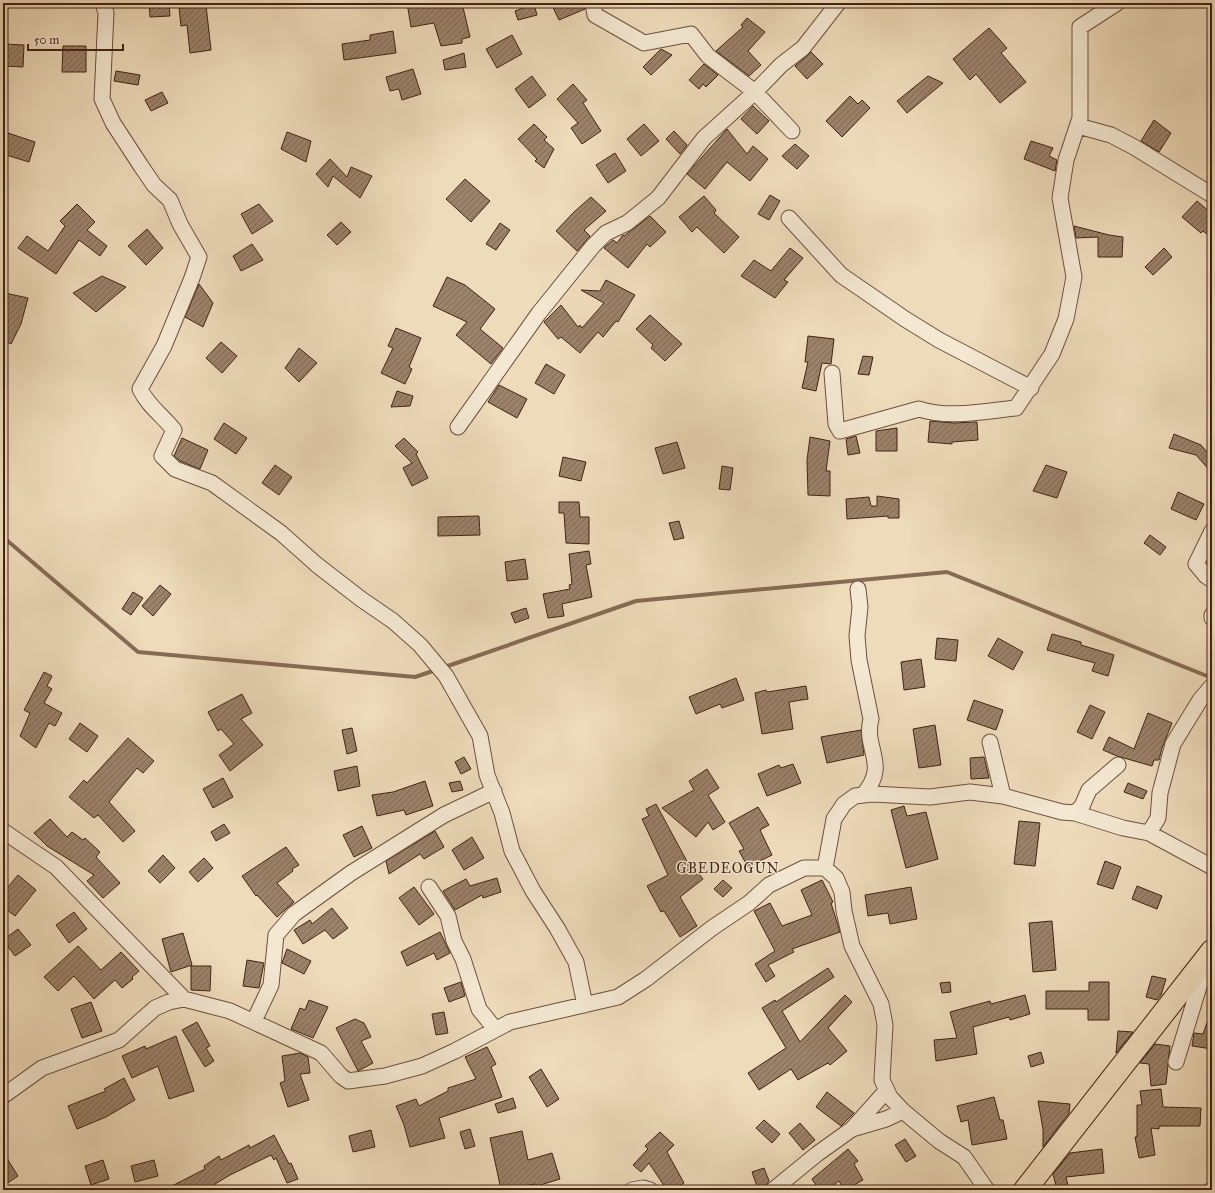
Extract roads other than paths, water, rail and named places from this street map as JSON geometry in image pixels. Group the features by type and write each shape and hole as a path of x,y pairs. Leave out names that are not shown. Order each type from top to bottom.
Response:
{"highway":[{"path":"1025,1190 1212,950"}],"street":[{"path":"103,3 106,13 102,100 113,123 154,184 170,200 180,224 199,257 164,346 140,389 146,402 160,413 174,430 162,456 175,469 212,483 281,533 317,565 392,621 420,645 446,676 480,736 487,775 494,791 512,851 533,891 557,928 576,962 585,1005"},
{"path":"593,3 595,15 644,43 691,34 708,56 755,92 792,131"},
{"path":"458,427 539,312 593,246 606,233 627,223 658,198 704,138 755,92 780,65 803,48 838,3"},
{"path":"832,373 836,424 840,431 919,409 931,413 949,414 1016,408 1031,388 1052,354 1066,319 1074,277 1060,198 1066,160 1080,118 1080,27 1117,3"},
{"path":"1078,126 1117,138 1153,157 1212,195"},
{"path":"789,218 841,275 905,320 939,340 1031,388"},
{"path":"1212,531 1196,564 1206,576 1212,580"},
{"path":"858,589 860,607 857,636 859,660 871,719 869,728 877,767 870,788 863,795"},
{"path":"1149,833 1158,818 1160,793 1173,744 1200,700 1212,686"},
{"path":"990,742 1003,796"},
{"path":"1075,813 1082,806 1089,790 1118,764"},
{"path":"254,1021 271,985 276,935 294,914 351,873 444,815 494,791"},
{"path":"825,868 834,820 844,804 855,796 872,794 930,797 970,792 1003,796 1062,812 1075,813 1123,828 1149,833 1212,867"},
{"path":"3,831 56,867 184,999"},
{"path":"3,1096 42,1068 119,1040 155,1008 168,1002 184,999 230,1011 321,1053 341,1076 348,1081 385,1076 422,1066 455,1051 510,1022 618,997 646,979 712,928 749,903 769,885 804,868 825,868 836,878 842,892 844,911 852,946 881,1004 885,1025 882,1080 886,1090 890,1097 903,1111 939,1141 964,1157 987,1190"},
{"path":"429,887 448,916 454,941 463,959 479,1009 495,1029"},
{"path":"1176,1062 1198,988 1212,950"},
{"path":"773,1190 817,1154 852,1129 886,1090"},
{"path":"852,1129 886,1119 903,1111"},
{"path":"632,1190 643,1188 650,1190"}],"waterway":[{"path":"3,537 138,652 415,677 436,670"},
{"path":"442,668 636,601 947,572 1212,678"}],"district":[{"name":"GBEDEOGUN","path":"728,868"}]}
